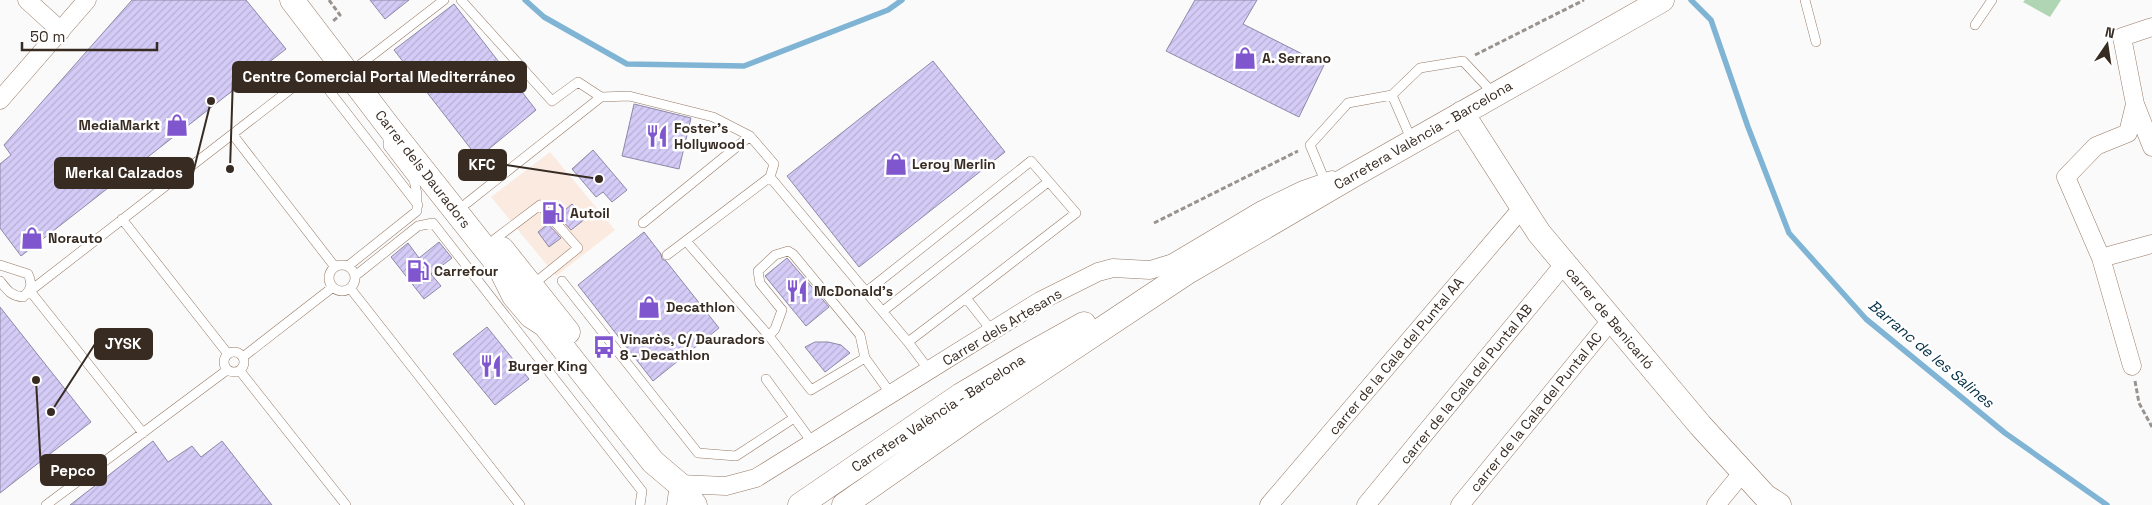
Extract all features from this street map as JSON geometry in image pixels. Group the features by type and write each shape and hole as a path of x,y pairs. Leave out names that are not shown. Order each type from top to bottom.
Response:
{"street":[{"path":"27,0 61,31"},
{"path":"0,100 87,0"},
{"name":"Carrer dels Dauradors","path":"292,0 388,126 521,293 536,291"},
{"name":"Carrer dels Dauradors","path":"310,0 495,240 665,453 678,495"},
{"name":"Carretera València - Barcelona","path":"844,505 977,412 1186,273 1412,141 1662,0"},
{"path":"2152,27 2122,37 2135,104 2152,147"},
{"path":"2132,366 2101,258 2066,177 2096,146 2128,133 2135,104"},
{"name":"carrer de Benicarló","path":"1462,113 1539,233 1700,425 1765,496 1779,505"},
{"name":"Carrer dels Artesans","path":"678,495 756,478 1040,301 1098,272 1113,268 1150,270 1173,263 1262,210 1325,181 1352,176"},
{"name":"carrer de la Cala del Puntal AA","path":"1269,505 1523,207"},
{"path":"2101,258 2152,244"},
{"name":"carrer de la Cala del Puntal AB","path":"1366,505 1565,263"},
{"name":"Carrer dels Dauradors","path":"499,266 514,296 531,316 545,325 678,495 695,505"},
{"name":"Carretera València - Barcelona","path":"800,505 961,395 1025,357 1162,282 1186,273"},
{"name":"carrer de la Cala del Puntal AC","path":"1460,505 1612,319"},
{"path":"1716,505 1743,472"}],"lane":[{"path":"361,64 444,0"},
{"path":"461,0 552,101 578,82 601,97 629,96 713,117 750,136 774,164 770,177 668,255"},
{"path":"1805,0 1816,42"},
{"path":"1975,25 1992,0"},
{"path":"1325,181 1310,145 1348,103 1392,95 1420,68 1463,61 1494,95"},
{"path":"0,281 10,293 23,297 314,71 418,205"},
{"path":"1392,95 1412,141"},
{"path":"467,203 601,97"},
{"path":"335,267 348,266 417,211 418,205 414,180 388,146 388,126"},
{"path":"233,135 335,267"},
{"path":"643,223 750,136"},
{"path":"866,292 1031,161 1076,213 908,342"},
{"path":"770,177 908,342 929,370"},
{"path":"883,312 1048,182"},
{"path":"495,240 540,205 578,248 536,291"},
{"path":"122,219 228,354"},
{"path":"355,276 418,226 433,223 642,491 640,505"},
{"path":"686,241 769,336 810,390 865,358"},
{"path":"769,336 775,329 782,310 760,283 758,271 775,255 788,251 793,254 860,335 865,358 891,394"},
{"path":"0,265 28,274 31,284 30,291 143,433"},
{"path":"335,267 329,276 333,287 340,290 350,288 355,281 354,272 348,266"},
{"path":"562,281 698,453 736,456 794,418"},
{"path":"243,357 333,287"},
{"path":"350,288 520,505"},
{"path":"966,298 992,331"},
{"path":"238,352 243,357 244,366 240,371 233,373 227,370 224,360 228,354 238,352"},
{"path":"46,505 227,370"},
{"path":"240,371 346,505"},
{"path":"766,379 812,442"}],"path":[{"path":"329,0 340,15"},
{"path":"1463,61 1584,0"},
{"path":"1154,223 1310,145"},
{"path":"2132,366 2139,403 2152,427"}],"shaded area":[{"name":"Autoil","path":"550,152 615,230 556,276 491,197"}],"green space":[{"path":"2025,0 2061,0 2050,17 2023,2"}],"building":[{"path":"132,0 246,0 286,49 21,256 0,228 0,164 11,155 4,145"},
{"path":"370,0 409,0 385,19"},
{"name":"A. Serrano","path":"1195,0 1257,0 1243,24 1324,65 1299,117 1166,51"},
{"path":"454,4 536,110 478,158 394,50"},
{"name":"Leroy Merlin","path":"933,61 1005,152 859,267 787,176"},
{"name":"Foster's Hollywood","path":"634,104 691,118 679,169 622,156"},
{"path":"593,150 627,190 612,202 603,192 596,197 572,169"},
{"path":"572,204 585,219 571,230 558,216"},
{"path":"548,224 561,238 549,247 538,232"},
{"name":"Decathlon","path":"644,232 661,254 662,259 666,261 719,328 653,381 578,285"},
{"path":"439,242 452,258 431,274 441,286 424,299 391,257 408,243 419,258"},
{"name":"McDonald's","path":"787,258 829,307 806,326 765,276"},
{"path":"0,307 91,422 0,493"},
{"name":"Burger King","path":"487,327 529,379 495,405 453,354"},
{"path":"815,342 841,345 850,353 825,372 805,347"},
{"path":"153,441 168,462 192,446 201,457 222,441 272,505 70,505"}],"waterway":[{"name":"Barranc de les Salines","path":"525,0 544,17 627,64 744,66 888,10 902,0"},
{"name":"Barranc de les Salines","path":"1691,0 1711,20 1748,127 1789,233 1866,319 2005,433 2107,505"}],"place":[{"name":"A. Serrano","path":"1245,58"},
{"name":"Merkal Calzados","path":"211,101"},
{"name":"MediaMarkt","path":"177,125"},
{"name":"Foster's Hollywood","path":"657,136"},
{"name":"Leroy Merlin","path":"896,164"},
{"name":"Centre Comercial Portal Mediterráneo","path":"230,169"},
{"name":"KFC","path":"599,179"},
{"name":"Autoil","path":"553,213"},
{"name":"Norauto","path":"32,238"},
{"name":"Carrefour","path":"418,271"},
{"name":"McDonald's","path":"797,291"},
{"name":"Decathlon","path":"649,307"},
{"name":"Vinaròs, C/ Dauradors 8 - Decathlon","path":"604,347"},
{"name":"Burger King","path":"491,366"},
{"name":"Pepco","path":"36,380"},
{"name":"JYSK","path":"51,412"}]}
